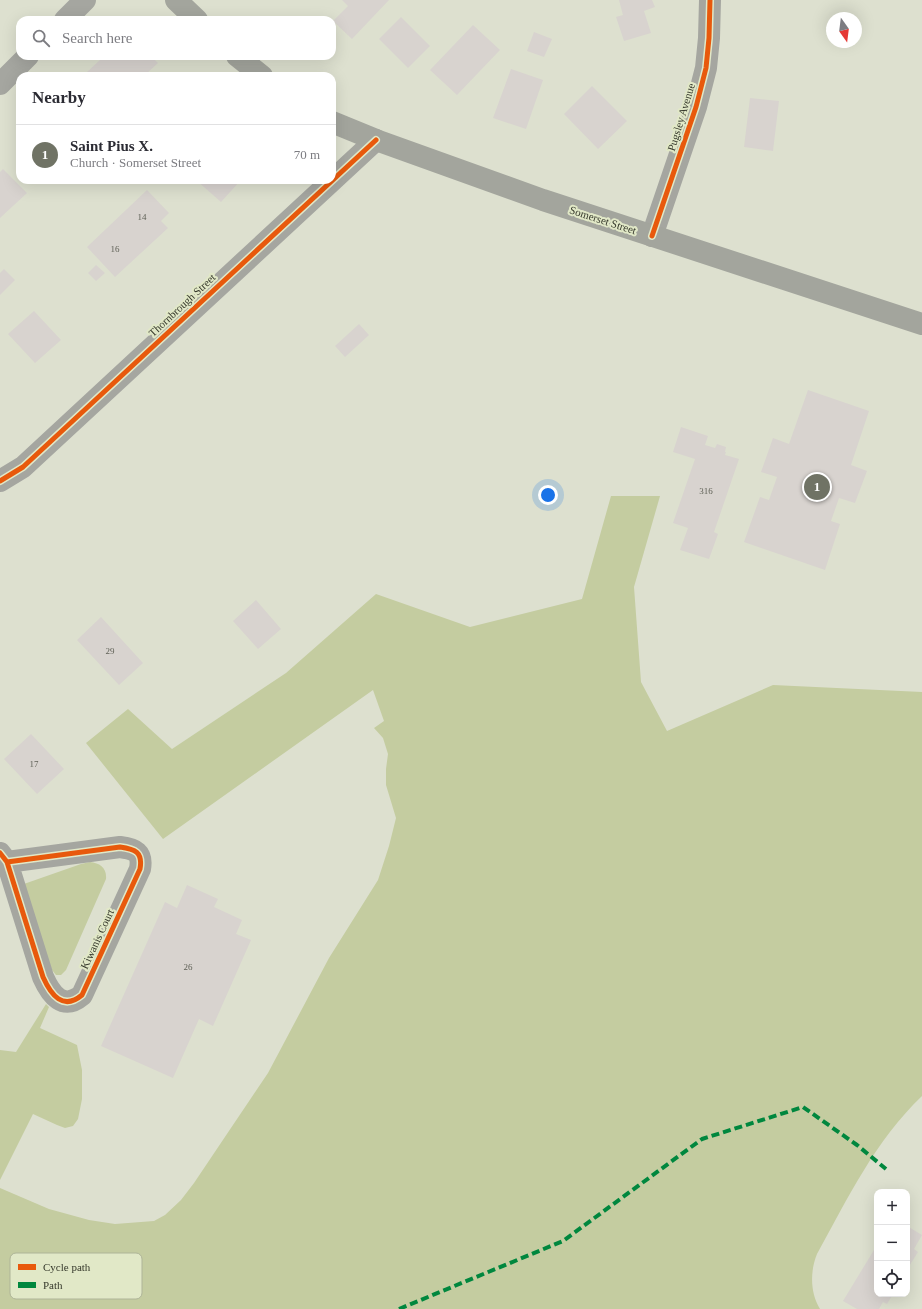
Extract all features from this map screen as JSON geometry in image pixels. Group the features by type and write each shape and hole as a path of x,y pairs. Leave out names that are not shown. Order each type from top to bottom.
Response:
{"main road":[{"path":"176,0 194,16"},
{"path":"242,60 257,72"},
{"name":"Somerset Street","path":"336,124 376,140 543,200 922,324"}],"street":[{"path":"69,16 85,0"},
{"name":"Pugsley Avenue","path":"652,236 696,107 706,68 709,38 710,0"},
{"path":"0,84 24,60"},
{"name":"Thornbrough Street","path":"336,177 376,140"},
{"name":"Thornbrough Street","path":"0,480 23,467 329,184"},
{"name":"Kiwanis Court","path":"120,847 129,848 140,855 142,861 140,869 82,995 75,1000 67,1002 59,1000 46,985 4,857 120,847"}],"green space":[{"path":"611,496 660,496 634,587 641,682 667,731 773,685 922,692 922,1096 905,1113 876,1151 851,1191 817,1254 813,1268 812,1282 814,1296 820,1309 0,1309 0,1188 49,1209 89,1220 115,1224 154,1221 165,1215 181,1200 194,1183 268,1073 329,958 378,880 396,818 386,785 388,754 383,738 374,728 384,721 373,690 163,839 86,743 128,709 172,749 286,673 376,594 470,627 582,599"},
{"path":"90,862 100,865 104,869 106,879 66,970 61,975 56,975 52,970 21,885"},
{"path":"46,1004 49,1007 40,1028 77,1045 82,1070 82,1099 78,1119 73,1126 65,1128 33,1114 0,1180 0,1050 16,1052"}],"building":[{"path":"342,0 389,0 352,39 336,24 336,18 348,6"},
{"path":"619,0 652,0 655,7 644,11 651,33 624,41 616,17 623,15"},
{"path":"401,17 430,46 408,68 379,39"},
{"path":"473,25 500,50 457,95 430,70"},
{"path":"534,32 552,39 544,57 527,51"},
{"path":"100,60 155,60 158,63 148,72 87,72"},
{"path":"511,69 543,80 526,129 493,118"},
{"path":"592,86 627,121 598,149 564,114"},
{"path":"750,98 779,101 773,151 744,147"},
{"path":"3,169 16,182 16,184 18,184 27,193 0,218 0,172"},
{"path":"201,184 237,184 221,202"},
{"path":"147,190 169,213 161,221 168,228 115,277 87,247"},
{"path":"96,265 105,273 96,281 88,273"},
{"path":"4,269 15,280 0,295 0,273"},
{"path":"34,311 61,340 35,363 8,334"},
{"path":"359,324 369,335 345,357 335,346"},
{"path":"808,390 869,411 851,465 867,471 855,503 839,498 831,521 840,524 825,570 744,542 760,497 769,500 777,477 761,472 773,438 789,444"},
{"path":"681,427 708,436 705,445 715,448 717,444 726,447 725,455 739,459 714,532 718,534 709,559 680,550 688,528 673,523 695,459 673,452"},
{"path":"256,600 281,629 258,649 233,621"},
{"path":"101,617 143,663 119,685 77,640"},
{"path":"31,734 64,769 37,794 4,759"},
{"path":"187,885 218,899 214,907 242,920 236,934 251,940 213,1026 199,1019 173,1078 101,1046 165,902 177,908"},
{"path":"910,1228 922,1235 914,1249 918,1252 910,1265"},
{"path":"874,1250 874,1297 891,1297 887,1304 883,1302 879,1309 857,1309 843,1301"}],"marked path":[{"path":"399,1309 563,1241 702,1139 803,1107 857,1145 886,1169"}],"cycle path":[{"path":"652,236 696,107 706,68 709,38 710,0"},
{"path":"336,177 376,140"},
{"path":"0,481 23,467 329,184"},
{"path":"0,853 7,862 46,984 58,999 63,1001 75,1000 82,995 140,869 141,863 139,855 134,850 120,847 7,862"}],"place":[{"name":"Saint Pius X.","path":"817,487"}]}
